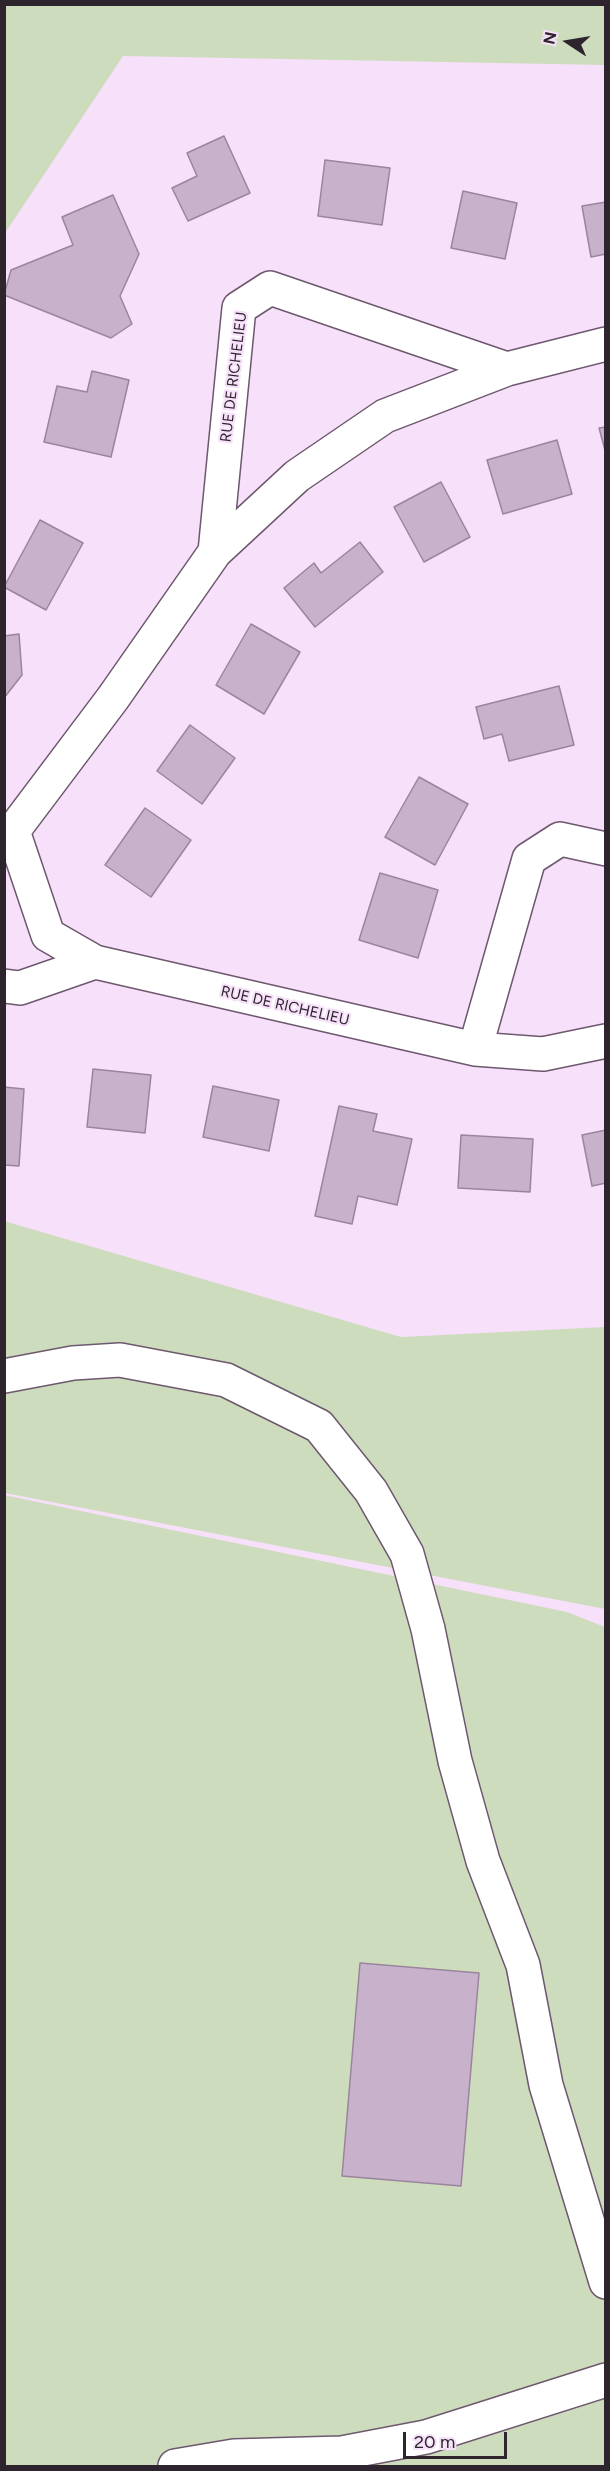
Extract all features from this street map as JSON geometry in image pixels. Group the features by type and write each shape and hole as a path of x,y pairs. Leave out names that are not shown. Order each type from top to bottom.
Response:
{"street":[{"name":"RUE DE RICHELIEU","path":"215,552 239,308 270,288 507,369"},
{"name":"RUE DE RICHELIEU","path":"606,344 507,369 385,416 297,476 215,552 113,698 9,834 48,935 95,962 475,1049 543,1054 606,1041"},
{"path":"475,1049 529,859 560,839 606,849"},
{"path":"4,986 20,988 95,962"},
{"path":"4,1376 73,1363 120,1360 226,1380 319,1426 371,1491 407,1554 428,1629 455,1761 483,1861 523,1965 546,2085 606,2282"},
{"path":"175,2466 234,2456 342,2452 426,2437 606,2379"}],"green space":[{"path":"5,4 605,5 605,65 123,56 5,233"},
{"path":"4,1221 401,1337 605,1327 605,1609 5,1493"},
{"path":"4,1495 567,1612 605,1627 605,2466 5,2466"}],"building":[{"path":"224,136 250,193 188,221 172,188 197,176 187,153"},
{"path":"325,160 390,168 382,225 318,216"},
{"path":"463,191 517,203 505,259 451,248"},
{"path":"113,195 139,254 120,296 132,324 111,338 4,295 11,270 73,245 62,217"},
{"path":"606,202 606,254 591,257 582,206"},
{"path":"92,371 129,380 111,457 44,442 57,386 87,392"},
{"path":"606,427 606,454 599,428"},
{"path":"557,440 572,494 503,514 487,460"},
{"path":"441,482 470,537 424,562 394,507"},
{"path":"40,520 83,543 46,610 4,587"},
{"path":"360,542 383,572 315,627 284,588 314,563 321,573"},
{"path":"251,624 300,652 264,714 216,685"},
{"path":"19,634 22,675 4,698 4,636"},
{"path":"559,686 574,745 509,761 502,734 484,739 476,707"},
{"path":"190,725 235,758 202,804 157,771"},
{"path":"419,777 468,804 435,865 385,837"},
{"path":"145,808 191,840 151,897 105,865"},
{"path":"380,873 438,890 418,958 359,940"},
{"path":"93,1069 151,1075 145,1133 87,1127"},
{"path":"213,1086 279,1100 269,1151 203,1137"},
{"path":"4,1087 24,1089 19,1166 4,1165"},
{"path":"339,1106 377,1114 373,1131 412,1139 397,1205 358,1196 352,1224 315,1216"},
{"path":"606,1130 606,1183 592,1186 582,1135"},
{"path":"461,1135 533,1139 530,1192 458,1188"},
{"path":"360,1963 479,1973 461,2186 342,2176"}]}
